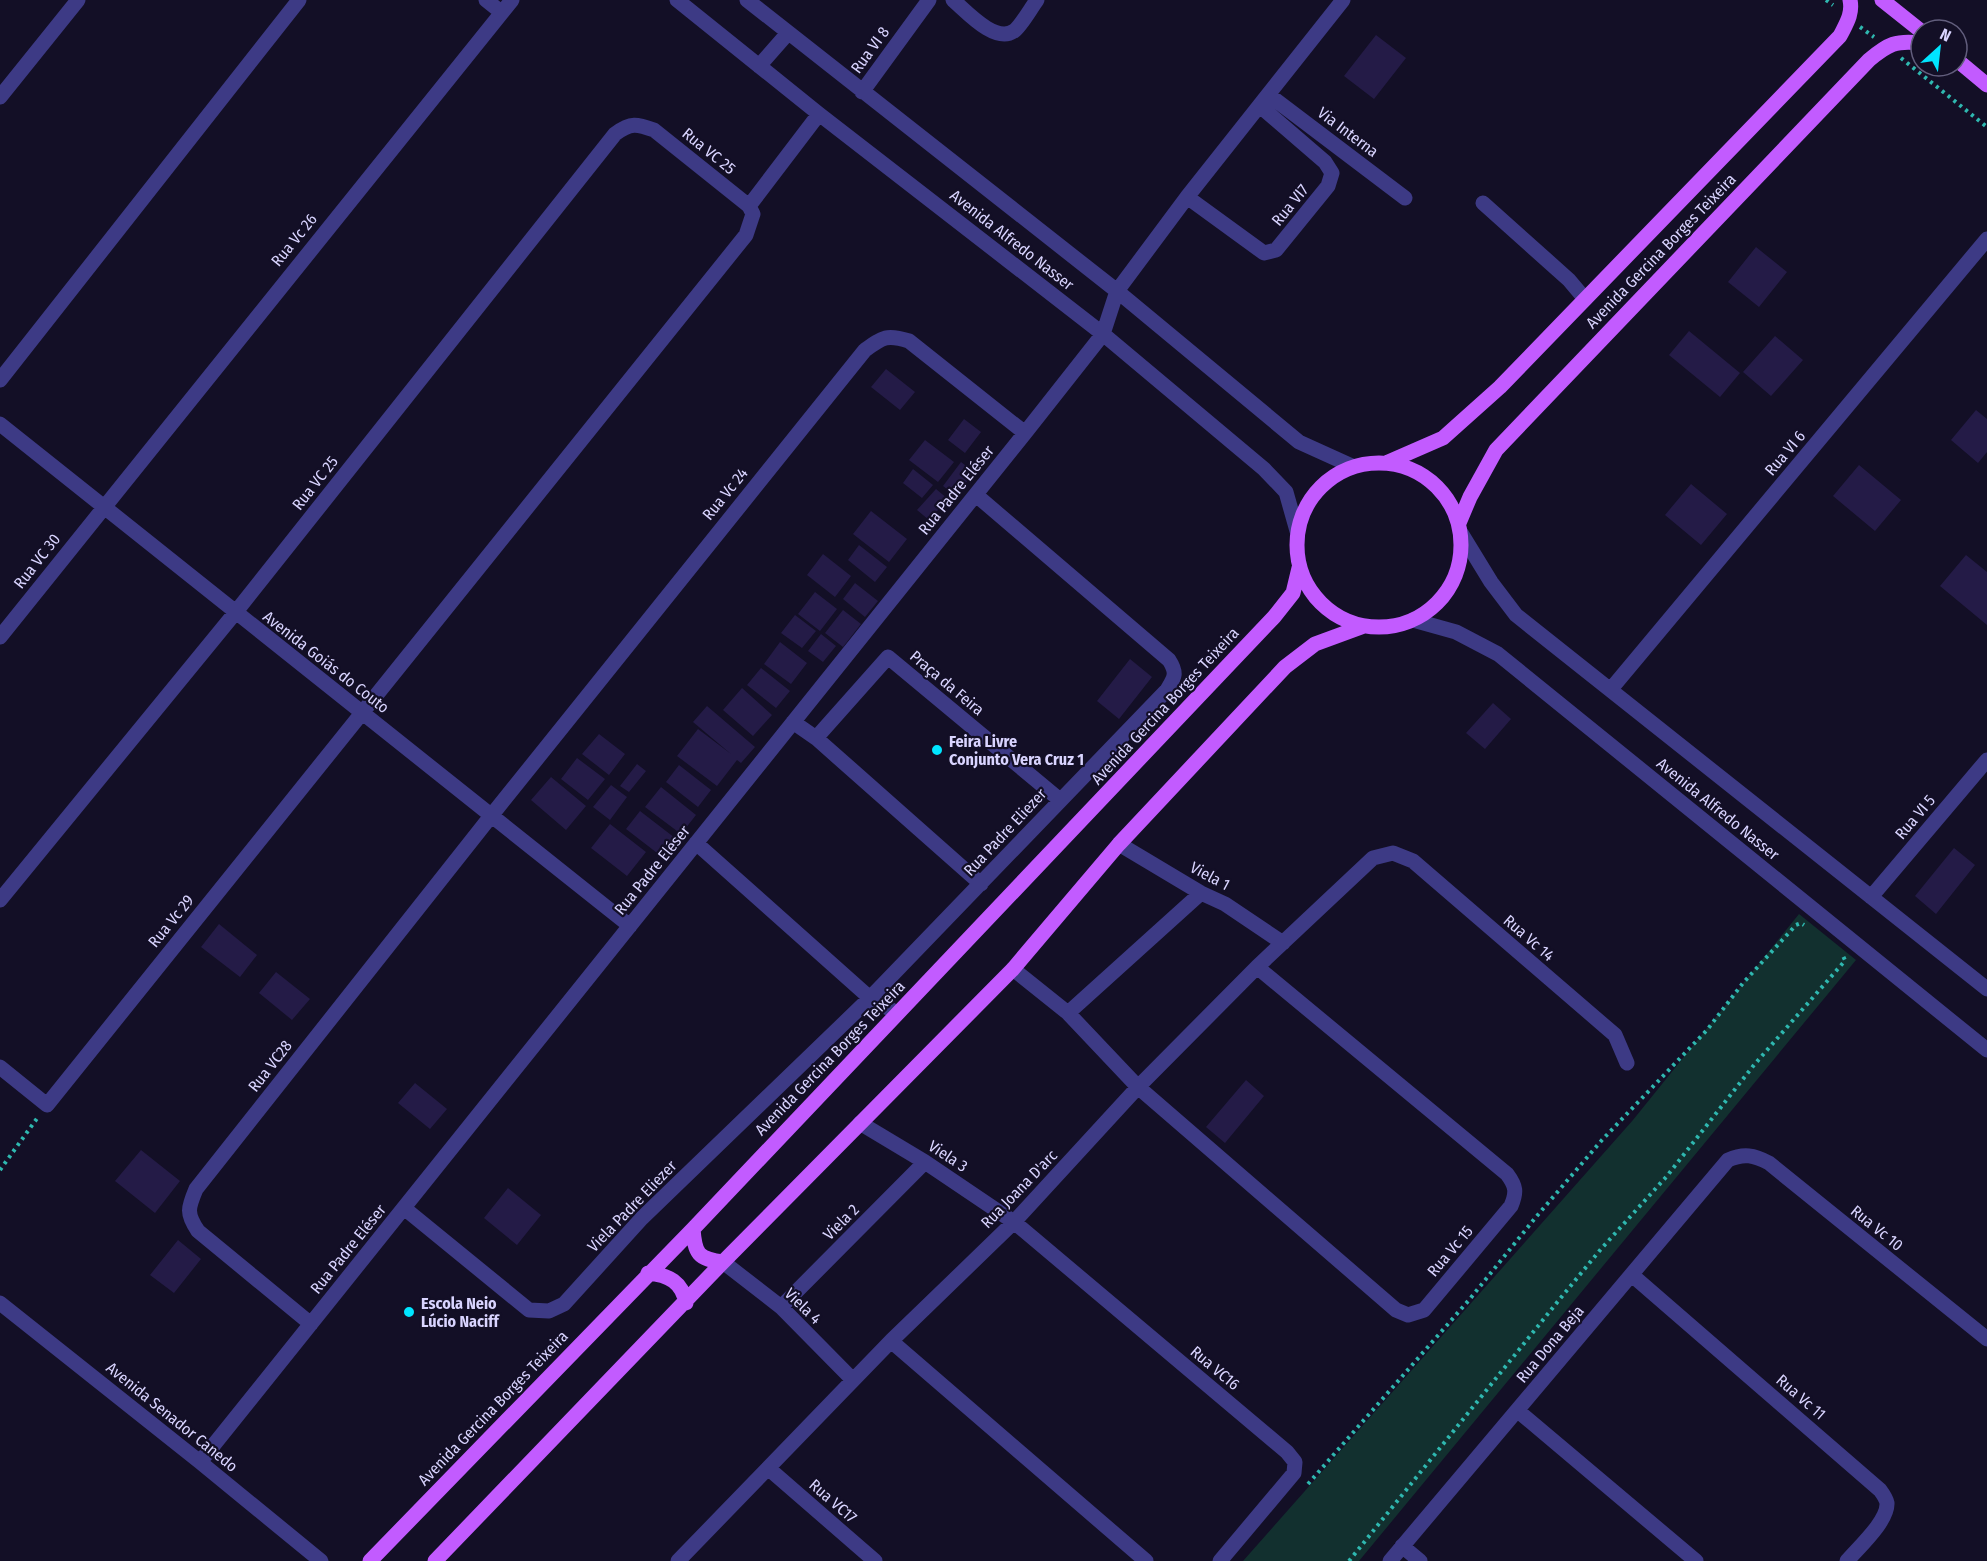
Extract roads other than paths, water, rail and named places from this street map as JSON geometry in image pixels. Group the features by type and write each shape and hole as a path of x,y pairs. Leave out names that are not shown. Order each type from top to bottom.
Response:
{"main road":[{"name":"Avenida Gercina Borges Teixeira","path":"1388,462 1443,438 1500,387 1840,36 1852,8 1850,0"},
{"path":"1882,0 1909,21"},
{"name":"Avenida Gercina Borges Teixeira","path":"1460,528 1470,497 1496,450 1869,60 1885,46 1909,41"},
{"path":"1969,70 1987,84"},
{"path":"1370,462 1388,462 1412,469 1433,482 1449,501 1460,528 1461,559 1452,585 1436,605 1413,620 1389,627 1364,626 1342,619 1323,606 1309,589 1299,568 1296,550 1297,531 1303,510 1315,491 1332,476 1352,466 1370,462"},
{"name":"Avenida Gercina Borges Teixeira","path":"370,1561 693,1229 1274,617 1293,593 1299,568"},
{"path":"435,1561 723,1262 1013,969 1119,844 1285,667 1315,644 1364,626"},
{"path":"693,1229 694,1247 700,1256 708,1260 723,1262"},
{"path":"648,1273 660,1274 675,1281 684,1291 686,1303"}],"street":[{"path":"0,97 78,0"},
{"path":"0,380 299,0"},
{"path":"486,0 501,12"},
{"name":"Rua Vc 26","path":"103,507 512,0"},
{"name":"Avenida Alfredo Nasser","path":"677,0 819,114 1103,334 1264,468 1286,492 1297,531"},
{"name":"Avenida Alfredo Nasser","path":"747,0 1117,291 1299,442 1352,466"},
{"name":"Rua VI 8","path":"862,92 929,0"},
{"path":"953,0 986,27 999,34 1013,31 1037,0"},
{"path":"1117,291 1187,197 1343,0"},
{"path":"759,66 788,33"},
{"name":"Rua VI7","path":"1187,197 1264,253 1276,250 1328,186 1332,173 1325,162 1265,100"},
{"name":"Via Interna","path":"1265,100 1405,198"},
{"path":"361,712 746,235 753,214 749,206 819,114"},
{"name":"Rua VC 25","path":"235,613 615,134 625,126 638,124 654,130 749,206"},
{"path":"1483,204 1569,280 1585,299"},
{"name":"Rua VI 6","path":"1611,690 1987,239"},
{"name":"Rua Padre Eléser","path":"200,1462 1103,334 1117,291"},
{"name":"Rua Vc 24","path":"491,816 865,350 880,339 894,336 909,341 1025,433"},
{"name":"Avenida Goiás do Couto","path":"0,424 630,926"},
{"name":"Rua Padre Eliezer","path":"870,998 1167,690 1173,679 1175,669 1169,660 976,495"},
{"name":"Rua VC 30","path":"0,637 103,507"},
{"name":"Avenida Alfredo Nasser","path":"1460,528 1491,582 1516,615 1987,988"},
{"path":"0,900 235,613"},
{"name":"Avenida Alfredo Nasser","path":"1413,620 1456,632 1498,654 1987,1050"},
{"name":"Praça da Feira","path":"816,738 888,657 1060,800"},
{"name":"Rua Vc 29","path":"0,1067 47,1105 361,712"},
{"path":"794,722 816,738 981,885"},
{"name":"Rua VI 5","path":"1871,897 1987,760"},
{"name":"Rua VC28","path":"311,1324 198,1231 190,1219 190,1205 196,1189 491,816"},
{"path":"696,843 870,998 897,1013"},
{"name":"Viela 1","path":"1119,844 1226,904 1282,943"},
{"name":"Rua Joana D'arc","path":"678,1561 891,1341 1014,1222 1138,1087 1257,967 1373,858 1394,853"},
{"name":"Rua Vc 14","path":"1394,853 1413,861 1615,1035 1627,1063"},
{"path":"1068,1013 1201,892"},
{"name":"Rua Vc 15","path":"1138,1087 1396,1310 1408,1315 1424,1310 1511,1206 1516,1194 1514,1184 1507,1174 1257,967"},
{"path":"1013,969 1068,1013 1138,1087"},
{"name":"Viela Padre Eliezer","path":"404,1208 529,1310 549,1311 564,1304 642,1218 870,998"},
{"name":"Viela 3","path":"860,1123 925,1162 1014,1222"},
{"name":"Rua Dona Beja","path":"1390,1561 1728,1160 1740,1154"},
{"name":"Rua Vc 10","path":"1740,1154 1755,1156 1769,1163 1987,1339"},
{"name":"Viela 2","path":"781,1307 925,1162"},
{"name":"Rua VC16","path":"1014,1222 1287,1452 1294,1462 1294,1473 1220,1561"},
{"name":"Viela 4","path":"723,1262 781,1307 853,1380"},
{"name":"Rua Vc 11","path":"1632,1275 1880,1490 1887,1500 1886,1511 1880,1522 1848,1561"},
{"name":"Avenida Senador Canedo","path":"0,1303 321,1561"},
{"path":"891,1341 1146,1561"},
{"path":"1518,1411 1696,1561"},
{"name":"Rua VC17","path":"768,1468 874,1561"},
{"path":"1402,1546 1420,1561"}],"place":[{"name":"Feira Livre Conjunto Vera Cruz 1","path":"937,750"},
{"name":"Escola Neio Lúcio Naciff","path":"409,1312"}]}
